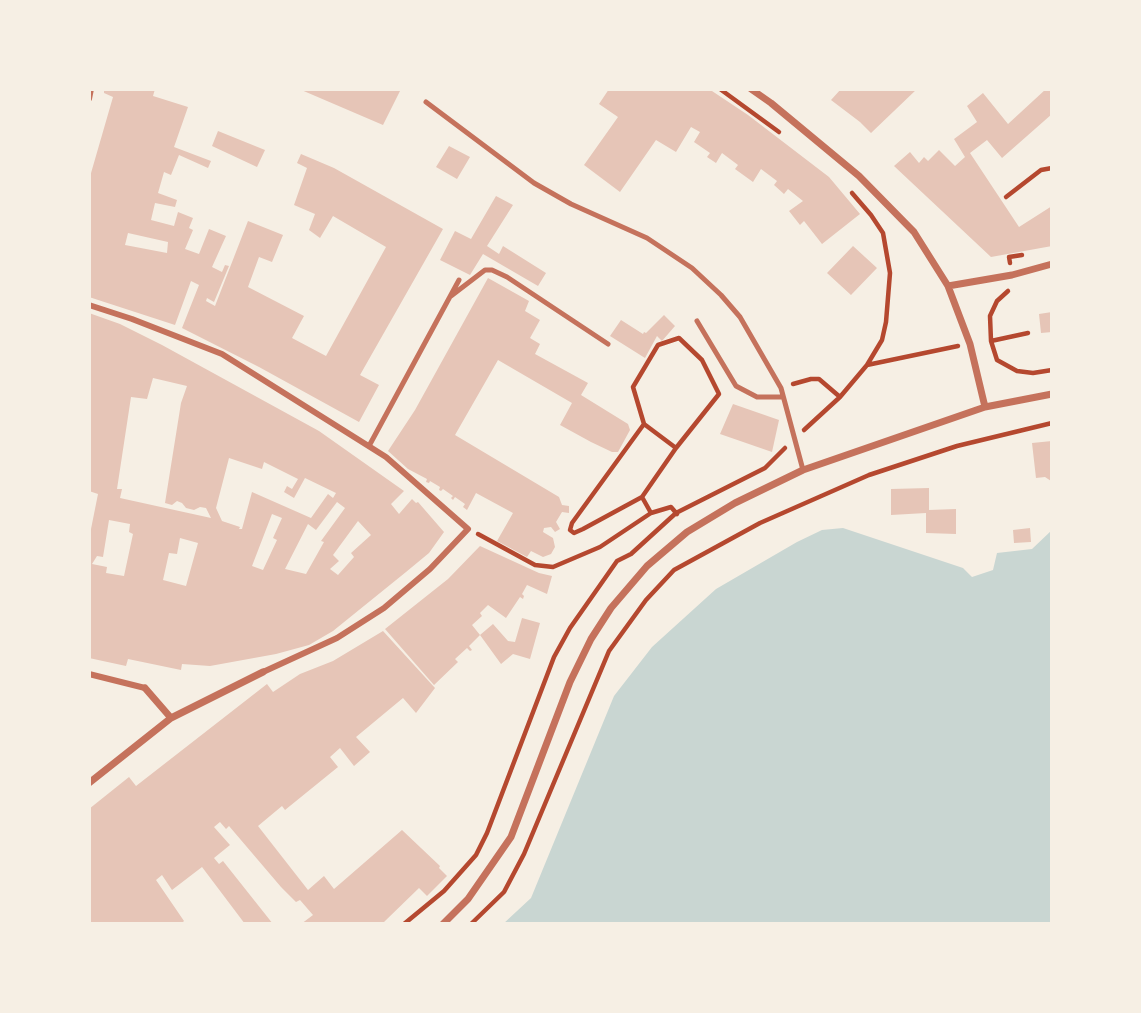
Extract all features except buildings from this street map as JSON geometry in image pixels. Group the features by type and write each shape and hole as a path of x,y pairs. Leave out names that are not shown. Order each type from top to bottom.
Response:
{"street":[{"path":"89,99 91,89"},
{"path":"751,89 859,176 914,232 948,286 970,344 985,407"},
{"path":"948,286 1012,275 1052,264"},
{"path":"89,305 222,354 386,457 468,528 430,569 384,608 337,638 170,718 155,733 89,783"},
{"path":"443,924 468,899 511,837 570,681 591,639 627,587 647,566 687,532 735,503 803,470 985,407 1052,394"},
{"path":"89,674 145,688 170,718"}],"lane":[{"path":"426,102 534,183 571,204 647,238 692,268 721,295 740,317 781,388 803,470"},
{"path":"451,296 485,270 492,270 507,277 608,344"},
{"path":"369,446 459,280"},
{"path":"697,321 736,386 757,397 783,397"}],"path":[{"path":"720,89 786,137"},
{"path":"1006,197 1041,170 1051,169"},
{"path":"404,924 444,891 476,855 487,833 554,657 587,602 617,561 631,554 676,513 765,468 840,397 867,365 882,340 886,322 890,297 888,254 883,233 848,189"},
{"path":"1014,288 1001,296 993,309 989,328 997,360 1010,369 1033,373 1052,370"},
{"path":"991,341 1028,333"},
{"path":"644,424 572,523 570,530 574,533 583,529 642,497 676,448 719,394 702,360 679,338 658,345 633,387 644,424 676,448"},
{"path":"867,365 970,344"},
{"path":"781,388 819,379 840,397"},
{"path":"471,924 504,892 524,854 608,651 646,600 674,570 760,523 869,475 957,446 1052,423"},
{"path":"642,497 651,513"},
{"path":"468,528 535,565 553,567 600,547 651,513 671,507 676,513"}],"shaded area":[{"path":"843,528 963,568 972,577 993,570 997,553 1032,549 1052,530 1052,924 503,924 531,898 614,696 652,647 716,589 797,542 822,530"}]}
